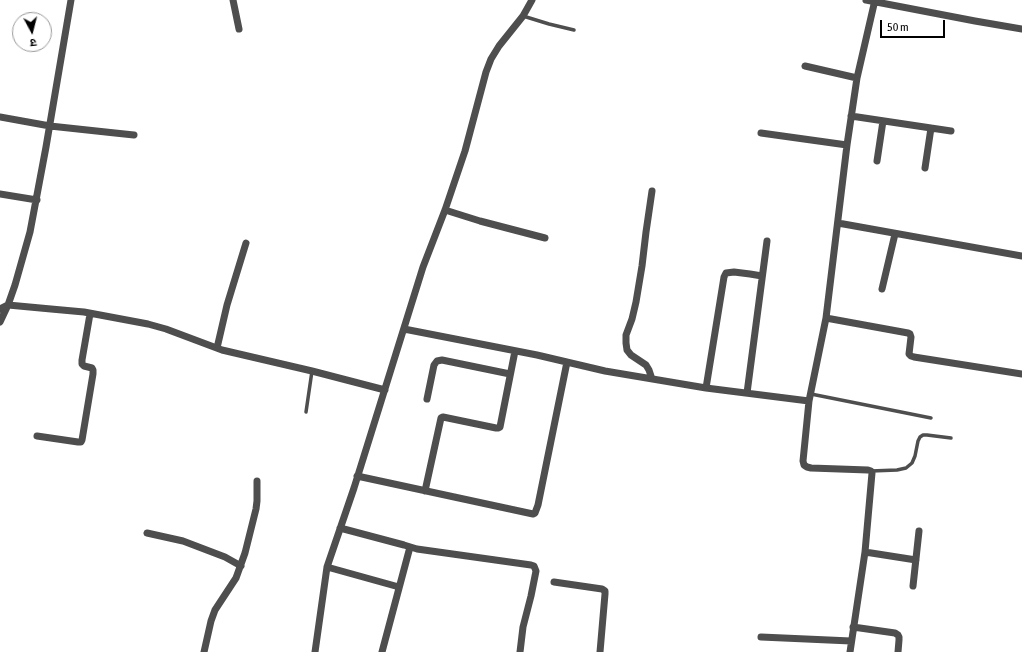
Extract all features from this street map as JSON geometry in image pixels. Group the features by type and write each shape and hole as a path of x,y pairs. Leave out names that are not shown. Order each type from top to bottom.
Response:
{"street":[{"path":"0,322 8,306 15,285 30,232 37,200 71,0"},
{"path":"233,0 239,29"},
{"path":"315,652 327,567 424,267 465,151 486,72 491,59 499,46 523,16 532,0"},
{"path":"866,0 1022,28"},
{"path":"850,652 864,552 872,476 871,471 807,468 803,462 809,398 826,318 851,116 857,78 875,1"},
{"path":"805,66 857,78"},
{"path":"851,116 951,131"},
{"path":"0,117 50,126 134,135"},
{"path":"877,161 883,121"},
{"path":"925,168 931,128"},
{"path":"761,133 847,145"},
{"path":"652,190 636,302 626,335 626,343 627,350 631,355 646,366 652,379"},
{"path":"0,194 37,200"},
{"path":"445,210 545,238"},
{"path":"838,223 1022,256"},
{"path":"882,289 895,234"},
{"path":"747,393 767,241"},
{"path":"217,348 227,305 246,243"},
{"path":"706,388 724,277 726,273 734,272 762,276"},
{"path":"0,309 8,306 90,314 148,324 217,348 385,390"},
{"path":"37,436 78,442 81,442 82,440 93,374 92,368 82,364 90,314"},
{"path":"826,318 908,333 911,337 909,354 914,357 1022,374"},
{"path":"404,330 515,351 605,371 652,379 747,393 809,398"},
{"path":"425,491 441,418 443,417 498,428 500,427 515,351"},
{"path":"427,399 434,365 437,361 442,360 510,374"},
{"path":"357,476 533,514 535,513 537,511 540,498 567,362"},
{"path":"204,652 215,610 231,586 241,566 245,553 256,509 256,481"},
{"path":"340,528 404,545 417,550 534,566 536,571 523,627 520,652"},
{"path":"913,586 919,531"},
{"path":"147,533 183,542 225,557 241,566"},
{"path":"382,652 410,547"},
{"path":"864,552 916,560"},
{"path":"327,567 399,587"},
{"path":"554,582 602,589 605,591 600,652"},
{"path":"853,627 895,633 899,637 898,652"},
{"path":"761,637 851,641"}],"lane":[{"path":"523,16 574,30"},
{"path":"306,412 312,371"},
{"path":"809,398 931,418"},
{"path":"871,471 897,470 906,468 912,463 918,441 923,435 951,438"}]}
